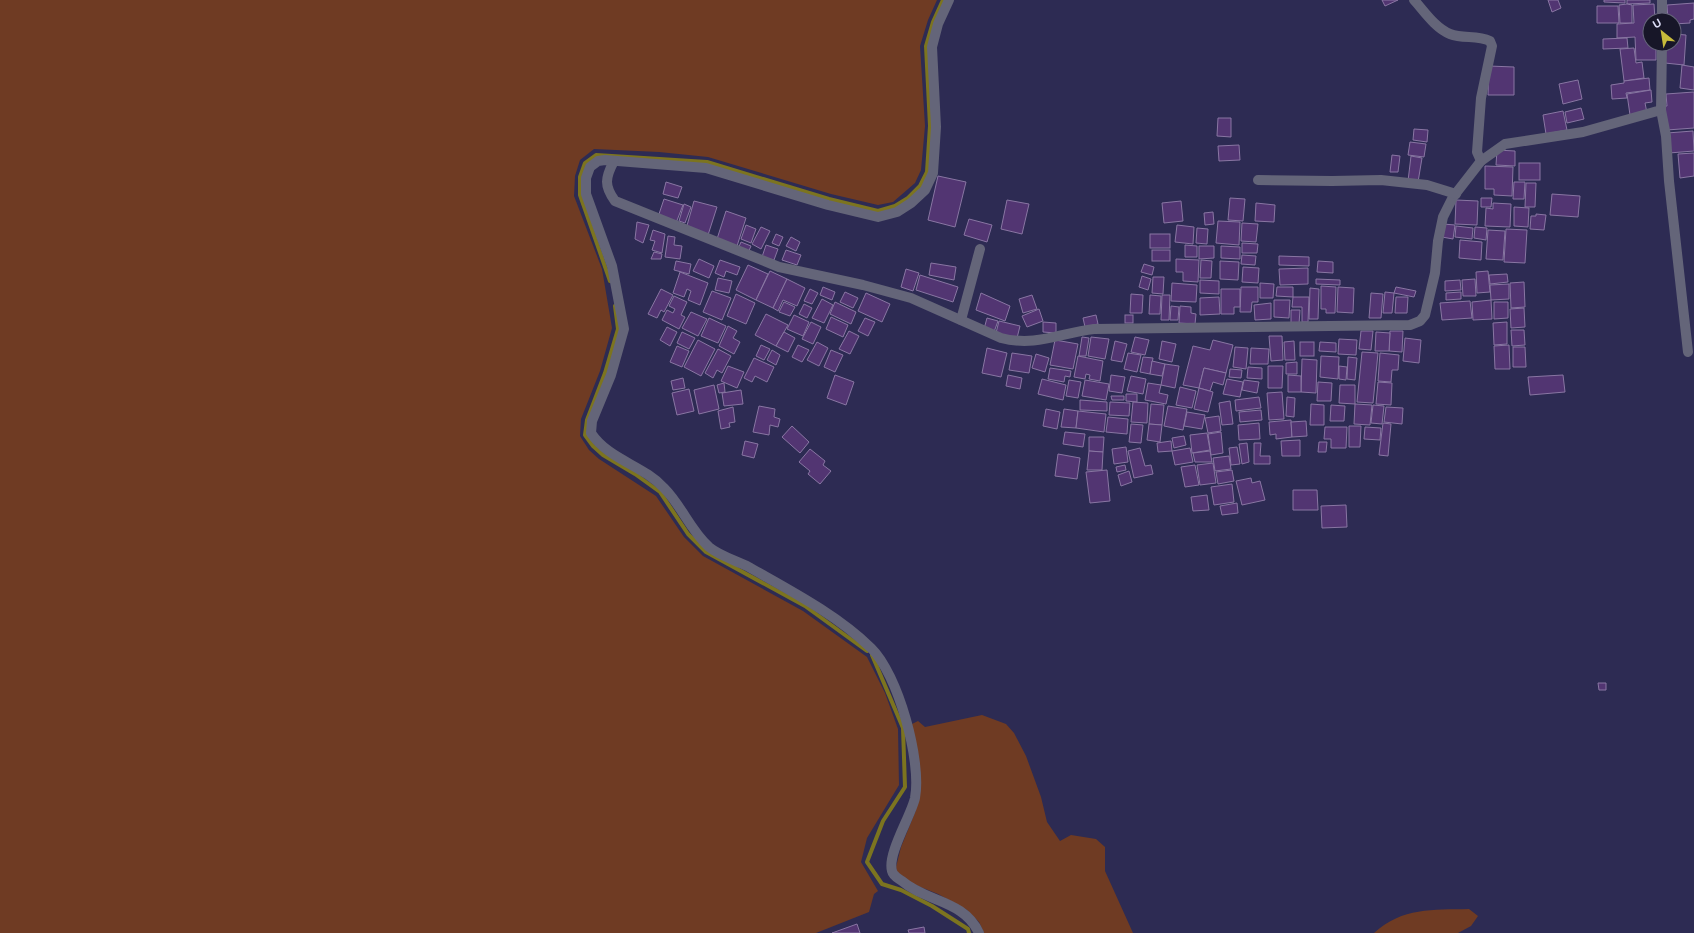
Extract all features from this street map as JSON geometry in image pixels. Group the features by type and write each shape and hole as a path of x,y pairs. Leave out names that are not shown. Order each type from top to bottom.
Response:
{"street":[{"path":"949,0 938,24 932,47 936,126 932,173 925,190 911,203 897,212 878,217 706,168 614,161 598,161 590,166 586,178 586,194 612,266 624,329 611,375 592,421 591,433 606,450 638,469 664,488 693,530 710,548 746,566 817,607 872,649 894,681 907,725 916,778 915,797 893,856 891,867 893,874 910,888 957,908 975,925 979,933"},
{"path":"1414,0 1431,20 1450,34 1490,41 1492,46 1481,98 1476,152 1481,161"},
{"path":"1662,0 1662,12"},
{"path":"1662,52 1661,110 1666,136 1668,181 1688,352"},
{"path":"614,161 606,180 608,191 616,201 778,267 887,291 911,298 1001,338 1017,342 1044,340 1094,329 1415,324 1425,315 1435,274 1438,241 1443,217 1456,194 1481,161 1505,144 1583,132 1661,110"},
{"path":"1258,180 1332,182 1381,180 1427,185 1456,194"},
{"path":"960,320 980,249"}],"shaded area":[{"path":"0,0 937,0 928,20 920,46 925,126 921,170 915,183 893,202 878,205 831,194 708,157 659,152 594,149 580,160 575,176 574,196 602,269 612,328 600,371 581,419 580,436 589,450 599,459 656,496 684,537 703,556 803,611 867,657 885,693 898,729 899,785 867,838 861,862 878,891 874,894 869,912 816,933 0,933"},
{"path":"982,715 1006,724 1014,733 1026,756 1041,797 1047,822 1060,841 1071,835 1096,839 1105,847 1105,871 1133,933 984,933 979,922 967,910 938,894 913,884 897,872 896,867 901,847 916,810 912,724 918,721 925,727"},
{"path":"1469,909 1478,916 1471,926 1458,933 1374,933 1396,918 1407,914 1430,910"}],"building":[{"path":"1382,0 1398,0 1385,6"},
{"path":"1548,0 1558,0 1561,8 1552,12"},
{"path":"1604,0 1625,0 1625,3 1604,2"},
{"path":"1627,0 1650,0 1650,3 1627,4"},
{"path":"1694,3 1694,19 1690,20 1690,23 1682,24 1682,12 1667,12 1667,5"},
{"path":"1654,4 1654,12 1642,12 1642,52 1656,52 1656,60 1636,60 1635,37 1617,38 1617,24 1634,23 1633,5"},
{"path":"1619,5 1632,5 1632,23 1620,23"},
{"path":"1597,6 1618,6 1619,23 1597,23"},
{"path":"1682,35 1686,35 1684,65 1665,63 1666,52 1682,52"},
{"path":"1627,38 1628,48 1603,49 1603,39"},
{"path":"1634,48 1636,63 1642,62 1644,78 1624,81 1620,49"},
{"path":"1682,65 1694,67 1694,90 1680,88"},
{"path":"1489,66 1514,67 1514,95 1488,95"},
{"path":"1649,78 1650,90 1626,93 1627,98 1612,99 1611,85 1624,83 1624,81"},
{"path":"1578,80 1582,99 1563,104 1559,84"},
{"path":"1651,90 1652,102 1645,103 1647,113 1630,115 1627,94"},
{"path":"1694,92 1694,128 1667,130 1663,106 1667,106 1666,94"},
{"path":"1581,108 1584,119 1567,123 1565,112"},
{"path":"1563,111 1567,130 1546,134 1543,115"},
{"path":"1218,118 1231,118 1231,137 1217,136"},
{"path":"1414,129 1428,130 1427,142 1413,140"},
{"path":"1693,131 1694,151 1669,153 1667,133"},
{"path":"1410,142 1426,144 1424,157 1408,155"},
{"path":"1239,145 1240,160 1219,161 1218,146"},
{"path":"1497,150 1515,151 1515,166 1496,165"},
{"path":"1694,153 1694,176 1680,178 1678,154"},
{"path":"1392,155 1400,156 1398,172 1390,172"},
{"path":"1411,156 1422,158 1418,182 1408,181"},
{"path":"1519,163 1540,163 1540,180 1519,180"},
{"path":"1485,166 1513,167 1512,196 1494,195 1494,189 1485,189"},
{"path":"938,176 966,182 955,227 928,220"},
{"path":"666,182 682,187 678,198 663,194"},
{"path":"1514,182 1525,182 1524,199 1513,199"},
{"path":"1526,183 1536,183 1535,207 1525,207"},
{"path":"1552,194 1580,196 1578,217 1550,215"},
{"path":"1230,198 1245,199 1243,221 1228,220"},
{"path":"1481,198 1492,198 1491,207 1481,207"},
{"path":"664,199 683,205 676,223 658,217"},
{"path":"1007,200 1029,204 1022,234 1001,229"},
{"path":"1456,200 1478,201 1477,225 1455,224"},
{"path":"694,201 717,207 708,235 686,229"},
{"path":"1181,201 1183,221 1164,223 1162,203"},
{"path":"1256,203 1275,205 1274,222 1255,221"},
{"path":"1493,203 1511,204 1510,227 1485,226 1486,208 1493,209"},
{"path":"684,204 691,207 685,223 679,221"},
{"path":"1514,207 1529,208 1528,227 1514,226"},
{"path":"726,211 746,218 737,246 717,239"},
{"path":"1213,212 1214,224 1205,225 1204,213"},
{"path":"1536,214 1546,215 1544,230 1530,229 1531,216 1536,216"},
{"path":"969,219 992,225 987,242 964,235"},
{"path":"1218,221 1240,222 1239,245 1216,243"},
{"path":"637,222 649,225 643,243 635,239"},
{"path":"1242,223 1258,224 1256,242 1241,241"},
{"path":"1443,224 1455,225 1453,239 1442,237"},
{"path":"746,225 756,229 751,243 741,239"},
{"path":"1177,225 1194,227 1193,244 1175,242"},
{"path":"1456,226 1473,228 1472,239 1455,237"},
{"path":"761,227 770,231 761,249 752,244"},
{"path":"1475,227 1487,228 1486,240 1474,238"},
{"path":"1197,228 1208,229 1207,244 1196,243"},
{"path":"1506,229 1527,230 1525,263 1504,262"},
{"path":"653,230 665,234 662,253 652,250 655,241 650,240"},
{"path":"1488,230 1505,231 1503,260 1486,259"},
{"path":"776,234 783,237 779,246 772,243"},
{"path":"1150,234 1170,234 1170,248 1150,248"},
{"path":"668,236 675,237 674,245 682,246 680,259 665,257"},
{"path":"791,237 800,242 796,251 786,246"},
{"path":"1460,240 1482,242 1481,260 1459,258"},
{"path":"741,242 751,246 748,253 738,249"},
{"path":"1242,243 1258,244 1257,253 1242,253"},
{"path":"766,245 778,249 774,260 762,257"},
{"path":"1185,245 1197,246 1197,257 1185,257"},
{"path":"1199,246 1214,246 1214,258 1199,259"},
{"path":"1221,246 1240,247 1240,259 1221,258"},
{"path":"786,250 801,255 797,265 782,260"},
{"path":"1152,250 1170,250 1170,261 1152,261"},
{"path":"654,252 662,254 661,259 651,259"},
{"path":"1242,255 1256,256 1255,265 1241,264"},
{"path":"1279,256 1309,257 1309,266 1279,265"},
{"path":"699,259 714,266 709,278 693,271"},
{"path":"1176,259 1199,260 1198,282 1183,281 1183,272 1176,272"},
{"path":"720,260 740,267 737,275 726,271 724,277 715,273"},
{"path":"1201,260 1212,261 1211,278 1200,278"},
{"path":"676,261 691,264 689,274 674,270"},
{"path":"1220,261 1239,262 1238,280 1220,279"},
{"path":"1318,261 1333,262 1333,273 1317,272"},
{"path":"931,263 956,267 954,280 929,275"},
{"path":"1144,264 1154,267 1152,275 1141,272"},
{"path":"748,265 768,274 756,300 736,290"},
{"path":"1243,267 1259,268 1258,283 1242,282"},
{"path":"1308,268 1308,284 1280,285 1279,269"},
{"path":"906,269 919,273 913,291 901,287"},
{"path":"770,271 787,279 773,308 756,300"},
{"path":"1488,271 1490,292 1477,293 1476,272"},
{"path":"680,272 708,283 700,305 688,300 691,291 687,289 684,297 673,293"},
{"path":"1507,274 1508,282 1490,284 1489,275"},
{"path":"920,275 958,287 953,302 916,290"},
{"path":"1142,276 1151,279 1148,290 1139,287"},
{"path":"1153,277 1164,277 1163,294 1152,293"},
{"path":"718,278 732,281 729,293 715,290"},
{"path":"787,279 805,288 797,306 783,300 778,311 773,308"},
{"path":"1316,279 1340,280 1340,285 1316,284"},
{"path":"1475,279 1476,296 1463,296 1462,280"},
{"path":"1200,280 1219,281 1219,294 1200,293"},
{"path":"1460,280 1461,290 1445,291 1445,281"},
{"path":"1524,282 1525,307 1511,308 1510,283"},
{"path":"1172,283 1197,285 1196,302 1171,301"},
{"path":"1260,283 1274,284 1273,298 1260,298"},
{"path":"1509,284 1509,299 1491,300 1490,285"},
{"path":"1321,286 1336,287 1335,313 1326,313 1326,309 1321,309"},
{"path":"823,287 835,292 832,300 820,295"},
{"path":"1241,287 1258,287 1258,302 1252,302 1251,312 1240,312"},
{"path":"1277,287 1293,287 1293,297 1276,296"},
{"path":"1338,287 1354,288 1353,313 1337,312"},
{"path":"1396,287 1416,291 1414,297 1394,293"},
{"path":"1310,288 1319,289 1318,319 1309,319"},
{"path":"661,289 673,295 664,312 661,310 657,318 648,314"},
{"path":"810,289 818,293 812,304 804,301"},
{"path":"1221,289 1240,289 1240,307 1234,307 1234,314 1221,314"},
{"path":"712,291 731,298 722,320 703,312"},
{"path":"845,292 858,298 853,308 840,302"},
{"path":"1385,292 1394,293 1392,313 1383,313"},
{"path":"1461,292 1461,299 1446,300 1446,293"},
{"path":"866,293 890,304 882,322 858,311"},
{"path":"981,293 1010,306 1005,321 976,310"},
{"path":"1371,293 1383,294 1381,318 1369,318"},
{"path":"736,294 755,303 746,324 727,316"},
{"path":"1131,294 1143,295 1142,313 1130,313"},
{"path":"1032,295 1037,309 1023,313 1019,299"},
{"path":"1150,295 1161,296 1160,314 1149,314"},
{"path":"1162,295 1170,295 1169,320 1161,320"},
{"path":"674,296 687,302 681,315 685,317 679,329 662,320 667,310 673,313 675,309 669,306"},
{"path":"1219,297 1220,314 1200,315 1200,298"},
{"path":"1293,297 1309,297 1308,322 1302,322 1302,307 1292,307"},
{"path":"1396,297 1408,297 1407,313 1395,313"},
{"path":"822,299 833,305 824,323 812,318"},
{"path":"1274,300 1290,300 1289,318 1274,317"},
{"path":"1491,300 1492,319 1473,320 1472,302"},
{"path":"1470,301 1472,318 1442,320 1440,303"},
{"path":"784,302 795,307 790,316 779,312"},
{"path":"835,302 856,312 851,324 830,314"},
{"path":"1494,302 1508,302 1508,318 1494,319"},
{"path":"1271,303 1271,319 1255,320 1254,305"},
{"path":"804,304 812,308 807,318 799,314"},
{"path":"1171,306 1179,307 1178,320 1170,320"},
{"path":"1180,306 1191,307 1191,313 1196,314 1195,324 1179,323"},
{"path":"1524,308 1525,327 1511,328 1510,309"},
{"path":"1039,309 1043,321 1027,327 1022,316"},
{"path":"1291,310 1300,310 1299,324 1291,323"},
{"path":"691,312 707,319 698,336 682,328"},
{"path":"766,314 788,325 776,346 755,335"},
{"path":"794,315 809,322 803,336 787,329"},
{"path":"1096,315 1098,324 1085,327 1083,318"},
{"path":"1125,315 1133,315 1133,323 1125,323"},
{"path":"831,317 848,325 843,337 826,329"},
{"path":"709,318 726,326 718,343 701,336"},
{"path":"865,318 875,322 868,336 858,331"},
{"path":"987,318 998,321 994,332 984,329"},
{"path":"999,321 1020,326 1017,338 996,333"},
{"path":"811,322 821,327 813,344 802,339"},
{"path":"1043,322 1056,323 1056,333 1043,332"},
{"path":"1507,322 1507,344 1494,345 1493,323"},
{"path":"728,326 737,331 733,338 740,342 734,354 719,346"},
{"path":"667,327 677,332 670,346 660,340"},
{"path":"1511,330 1524,330 1525,345 1512,346"},
{"path":"849,331 859,336 850,354 839,349"},
{"path":"1361,331 1373,331 1371,350 1359,349"},
{"path":"1390,331 1403,331 1402,352 1389,351"},
{"path":"682,332 695,338 689,349 677,343"},
{"path":"784,332 795,338 788,352 776,346"},
{"path":"1376,332 1390,333 1389,351 1375,351"},
{"path":"1269,336 1282,336 1283,360 1271,361"},
{"path":"1082,337 1089,338 1086,356 1079,356"},
{"path":"1091,337 1109,339 1105,359 1088,356"},
{"path":"1135,337 1149,340 1145,355 1131,352"},
{"path":"1405,338 1421,340 1419,363 1403,361"},
{"path":"1339,339 1357,340 1356,355 1338,354"},
{"path":"698,340 715,349 701,376 684,367"},
{"path":"1055,340 1078,344 1073,369 1050,365"},
{"path":"1213,340 1233,345 1226,373 1204,368 1199,388 1183,385 1193,346 1210,350"},
{"path":"1115,341 1127,344 1122,362 1111,360"},
{"path":"1162,341 1176,344 1172,362 1159,359"},
{"path":"1294,341 1295,360 1285,360 1284,342"},
{"path":"817,342 828,348 819,366 807,360"},
{"path":"1300,342 1314,342 1314,356 1300,356"},
{"path":"1320,342 1336,343 1336,352 1319,351"},
{"path":"761,345 770,349 764,360 756,356"},
{"path":"798,345 809,350 802,362 792,357"},
{"path":"1509,345 1510,369 1495,369 1494,346"},
{"path":"677,346 689,351 682,367 670,362"},
{"path":"1235,347 1248,348 1246,369 1233,367"},
{"path":"1513,347 1525,347 1526,367 1513,367"},
{"path":"987,348 1007,353 1001,377 982,373"},
{"path":"1251,348 1269,349 1268,364 1250,364"},
{"path":"718,349 731,356 722,373 717,370 713,378 705,373"},
{"path":"772,350 780,355 776,365 767,360"},
{"path":"831,350 843,355 835,372 824,367"},
{"path":"1362,352 1378,353 1373,403 1357,402"},
{"path":"1012,353 1032,356 1029,373 1009,370"},
{"path":"1128,353 1141,355 1137,372 1124,369"},
{"path":"1380,353 1399,355 1398,370 1392,370 1391,382 1378,381"},
{"path":"1036,354 1049,358 1045,372 1032,368"},
{"path":"1078,356 1103,361 1100,381 1089,379 1090,375 1086,374 1085,379 1074,377"},
{"path":"1321,356 1339,357 1338,379 1320,377"},
{"path":"1143,357 1153,358 1150,374 1140,372"},
{"path":"1348,357 1357,358 1355,380 1347,379"},
{"path":"754,358 774,367 767,382 755,376 752,382 744,378"},
{"path":"1302,359 1317,360 1316,393 1301,392"},
{"path":"1152,361 1165,364 1162,376 1150,374"},
{"path":"1297,362 1297,374 1286,374 1286,363"},
{"path":"1165,364 1179,366 1175,388 1161,385"},
{"path":"728,366 744,372 737,388 721,381"},
{"path":"1268,366 1283,366 1282,388 1268,388"},
{"path":"1339,366 1347,367 1346,380 1339,379"},
{"path":"1248,367 1262,368 1262,379 1247,378"},
{"path":"1050,368 1071,371 1070,377 1065,376 1064,382 1048,379"},
{"path":"1204,368 1226,373 1223,385 1213,382 1210,391 1199,388"},
{"path":"1230,369 1242,370 1241,378 1229,377"},
{"path":"835,375 854,382 846,405 827,398"},
{"path":"1008,375 1022,378 1020,389 1006,386"},
{"path":"1111,375 1125,377 1122,393 1109,391"},
{"path":"1288,375 1301,376 1301,392 1288,392"},
{"path":"1563,375 1565,392 1530,395 1528,377"},
{"path":"1131,376 1146,379 1143,394 1127,391"},
{"path":"683,378 685,388 673,390 671,381"},
{"path":"1042,379 1066,385 1063,400 1038,394"},
{"path":"1227,379 1243,382 1240,397 1223,394"},
{"path":"1069,380 1081,382 1078,398 1066,396"},
{"path":"1085,380 1109,384 1106,400 1082,396"},
{"path":"1244,380 1259,382 1257,393 1242,390"},
{"path":"1318,382 1332,383 1331,401 1317,401"},
{"path":"1378,382 1392,383 1391,405 1376,404"},
{"path":"724,383 725,392 719,393 717,385"},
{"path":"1148,383 1161,385 1159,393 1168,395 1166,404 1145,400"},
{"path":"714,385 719,409 699,414 694,390"},
{"path":"1340,385 1355,385 1355,404 1339,403"},
{"path":"1180,387 1196,391 1192,408 1176,405"},
{"path":"1199,388 1213,392 1208,412 1194,409"},
{"path":"689,389 694,411 677,415 672,393"},
{"path":"741,390 743,404 724,406 722,393"},
{"path":"1282,392 1284,419 1269,420 1267,393"},
{"path":"1126,394 1137,394 1137,402 1126,401"},
{"path":"1111,396 1124,396 1124,400 1112,400"},
{"path":"1259,397 1261,408 1236,411 1235,400"},
{"path":"1287,397 1295,398 1294,417 1286,416"},
{"path":"1080,400 1107,402 1107,411 1080,410"},
{"path":"1230,401 1233,424 1222,425 1219,403"},
{"path":"1110,402 1130,403 1129,416 1109,415"},
{"path":"1133,402 1148,403 1147,423 1131,422"},
{"path":"1151,404 1164,405 1162,425 1149,424"},
{"path":"1311,404 1324,405 1324,425 1310,425"},
{"path":"1355,404 1372,405 1370,425 1354,424"},
{"path":"1331,405 1345,406 1344,421 1330,421"},
{"path":"1373,405 1384,406 1382,424 1371,423"},
{"path":"759,406 775,409 774,417 780,419 778,427 770,425 769,435 753,432"},
{"path":"1168,406 1187,409 1183,430 1164,426"},
{"path":"733,407 735,422 729,423 730,427 721,429 718,411"},
{"path":"1386,407 1403,408 1402,424 1384,422"},
{"path":"1046,409 1060,412 1057,429 1043,426"},
{"path":"1064,409 1078,411 1076,428 1061,427"},
{"path":"1261,410 1262,420 1240,422 1239,412"},
{"path":"1078,411 1106,414 1104,432 1076,428"},
{"path":"1187,412 1205,415 1202,429 1184,426"},
{"path":"1219,416 1221,431 1208,433 1205,418"},
{"path":"1108,417 1128,419 1127,434 1106,432"},
{"path":"1291,420 1292,437 1276,439 1276,434 1270,435 1269,422"},
{"path":"1306,421 1307,436 1292,437 1291,422"},
{"path":"1259,423 1260,439 1239,440 1238,425"},
{"path":"1383,423 1391,424 1388,456 1379,455"},
{"path":"1131,424 1143,425 1141,443 1129,442"},
{"path":"1149,424 1162,425 1160,442 1147,440"},
{"path":"792,426 809,442 800,453 782,437"},
{"path":"1349,426 1361,426 1360,447 1349,447"},
{"path":"1325,427 1347,427 1346,448 1331,448 1331,439 1324,439"},
{"path":"1365,427 1381,428 1380,440 1364,439"},
{"path":"1065,432 1085,434 1083,447 1063,444"},
{"path":"1221,432 1223,453 1211,455 1208,434"},
{"path":"1207,433 1210,450 1192,453 1190,435"},
{"path":"1184,436 1186,445 1174,448 1172,438"},
{"path":"1089,437 1104,437 1103,452 1089,451"},
{"path":"1300,440 1300,456 1282,456 1281,441"},
{"path":"745,441 758,444 754,458 742,455"},
{"path":"1171,441 1172,451 1158,452 1157,443"},
{"path":"1319,442 1327,442 1326,452 1318,452"},
{"path":"1247,443 1249,462 1242,464 1239,444"},
{"path":"1254,443 1261,443 1260,456 1270,456 1270,464 1254,464"},
{"path":"1126,447 1128,462 1114,464 1112,449"},
{"path":"1237,447 1240,464 1231,465 1229,448"},
{"path":"1140,448 1145,466 1151,465 1153,474 1134,478 1128,451"},
{"path":"1190,448 1193,462 1175,465 1172,451"},
{"path":"810,449 825,461 823,465 831,471 820,484 808,474 810,471 799,462"},
{"path":"1089,451 1103,452 1102,470 1087,470"},
{"path":"1210,451 1212,462 1195,462 1193,453"},
{"path":"1058,454 1080,458 1077,479 1055,476"},
{"path":"1229,456 1231,469 1215,471 1213,458"},
{"path":"1213,463 1216,483 1200,485 1197,465"},
{"path":"1125,465 1126,470 1117,472 1116,467"},
{"path":"1195,465 1199,485 1185,487 1181,467"},
{"path":"1107,470 1110,501 1090,503 1086,472"},
{"path":"1232,470 1234,481 1218,484 1216,472"},
{"path":"1129,471 1132,482 1121,486 1118,475"},
{"path":"1251,478 1252,483 1260,481 1265,500 1242,505 1236,481"},
{"path":"1232,484 1234,502 1214,505 1211,487"},
{"path":"1293,490 1317,490 1318,510 1293,510"},
{"path":"1207,495 1209,510 1193,511 1191,497"},
{"path":"1237,503 1238,513 1222,515 1220,506"},
{"path":"1346,505 1347,527 1322,528 1321,506"},
{"path":"1598,683 1606,683 1606,690 1599,690"},
{"path":"857,924 860,933 832,933"},
{"path":"924,927 925,933 909,933 908,930"}],"waterway":[{"path":"610,281 580,195 580,177 585,163 596,155 707,162 829,199 878,211 895,206 908,198 920,186 927,172 930,126 926,46 933,22 943,0"},
{"path":"615,306 618,329 605,373 587,420 585,435 593,446 603,455 635,474 660,492 688,534 706,552 805,606 867,651"},
{"path":"872,655 903,728 905,787 883,821 867,862 882,884 901,890 932,906 968,929 969,933"}]}
